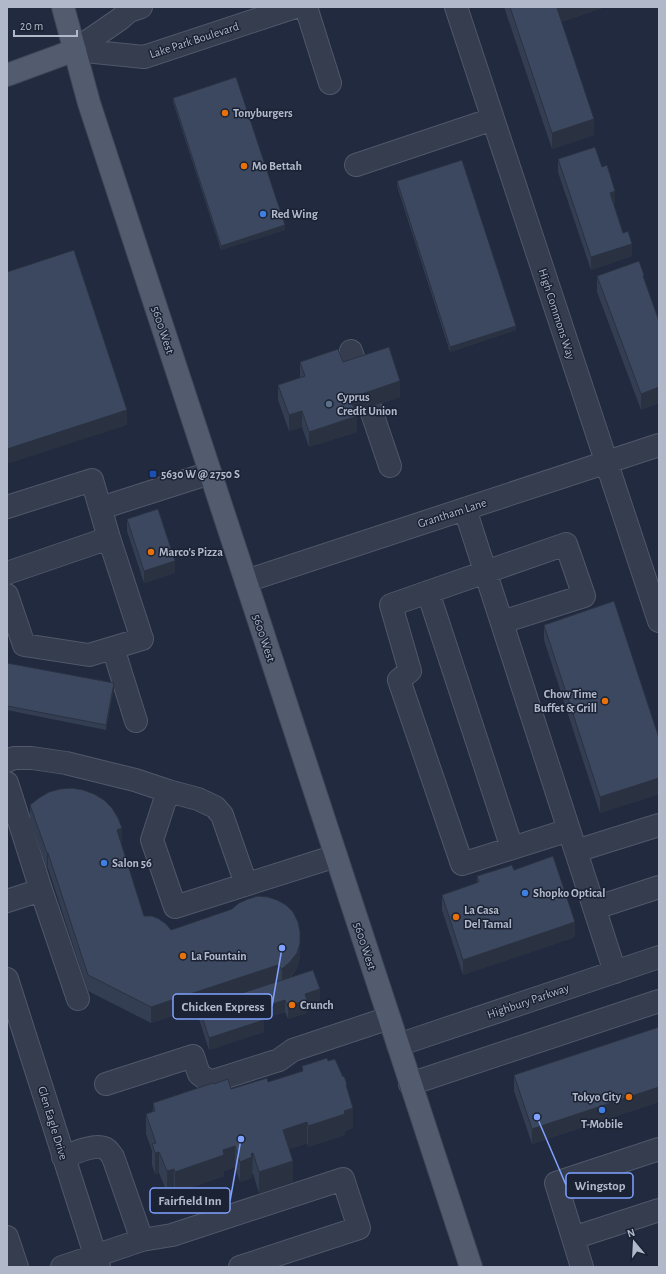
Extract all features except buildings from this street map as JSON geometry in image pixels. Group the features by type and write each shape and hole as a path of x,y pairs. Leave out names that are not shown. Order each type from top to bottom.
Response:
{"main road":[{"name":"5600 West","path":"63,7 89,103 398,1045 469,1267"},
{"path":"7,75 75,50"}],"street":[{"path":"75,50 120,19 128,11 141,7"},
{"name":"Lake Park Boulevard","path":"75,50 144,57 295,7"},
{"path":"306,7 330,83"},
{"name":"High Commons Way","path":"456,7 659,621"},
{"path":"356,165 493,120"},
{"path":"351,351 390,466"},
{"name":"Grantham Lane","path":"246,582 659,445"},
{"path":"101,508 210,473"},
{"path":"7,507 92,480 142,639 89,655 24,645 7,596"},
{"path":"465,509 615,972"},
{"path":"7,572 109,538"},
{"path":"502,622 584,596 566,544 391,605 410,671 400,680 402,687 462,864 569,830"},
{"path":"428,592 512,848"},
{"path":"113,648 136,721"},
{"path":"7,761 14,758 32,758 66,764 135,780 198,799 215,807 222,815 246,884"},
{"path":"7,783 78,999"},
{"path":"168,791 152,840 175,907 336,856"},
{"path":"576,851 659,825"},
{"path":"594,908 659,887"},
{"path":"7,901 41,890"},
{"name":"Highbury Parkway","path":"398,1045 659,957"},
{"name":"Glen Eagle Drive","path":"7,979 97,1261"},
{"path":"410,1084 659,1001"},
{"path":"106,1084 193,1056 199,1074 210,1082 280,1060 293,1050 389,1018"},
{"path":"63,1157 90,1148 105,1148 109,1152 113,1157 142,1240"},
{"path":"582,1267 556,1183 659,1149"},
{"path":"62,1267 97,1261 142,1240 172,1235 342,1178 359,1228 240,1267"},
{"path":"573,1238 659,1210"},
{"path":"7,1237 17,1267"}],"place":[{"name":"Tonyburgers","path":"225,113"},
{"name":"Mo Bettah","path":"244,166"},
{"name":"Red Wing","path":"263,214"},
{"name":"Cyprus Credit Union","path":"329,404"},
{"name":"5630 W @ 2750 S","path":"153,474"},
{"name":"Marco's Pizza","path":"151,552"},
{"name":"Chow Time Buffet & Grill","path":"605,701"},
{"name":"Salon 56","path":"104,863"},
{"name":"Shopko Optical","path":"525,893"},
{"name":"La Casa Del Tamal","path":"456,917"},
{"name":"Chicken Express","path":"282,948"},
{"name":"La Fountain","path":"183,956"},
{"name":"Crunch","path":"292,1005"},
{"name":"Tokyo City","path":"629,1097"},
{"name":"T-Mobile","path":"602,1110"},
{"name":"Wingstop","path":"537,1117"},
{"name":"Fairfield Inn","path":"241,1139"}]}
